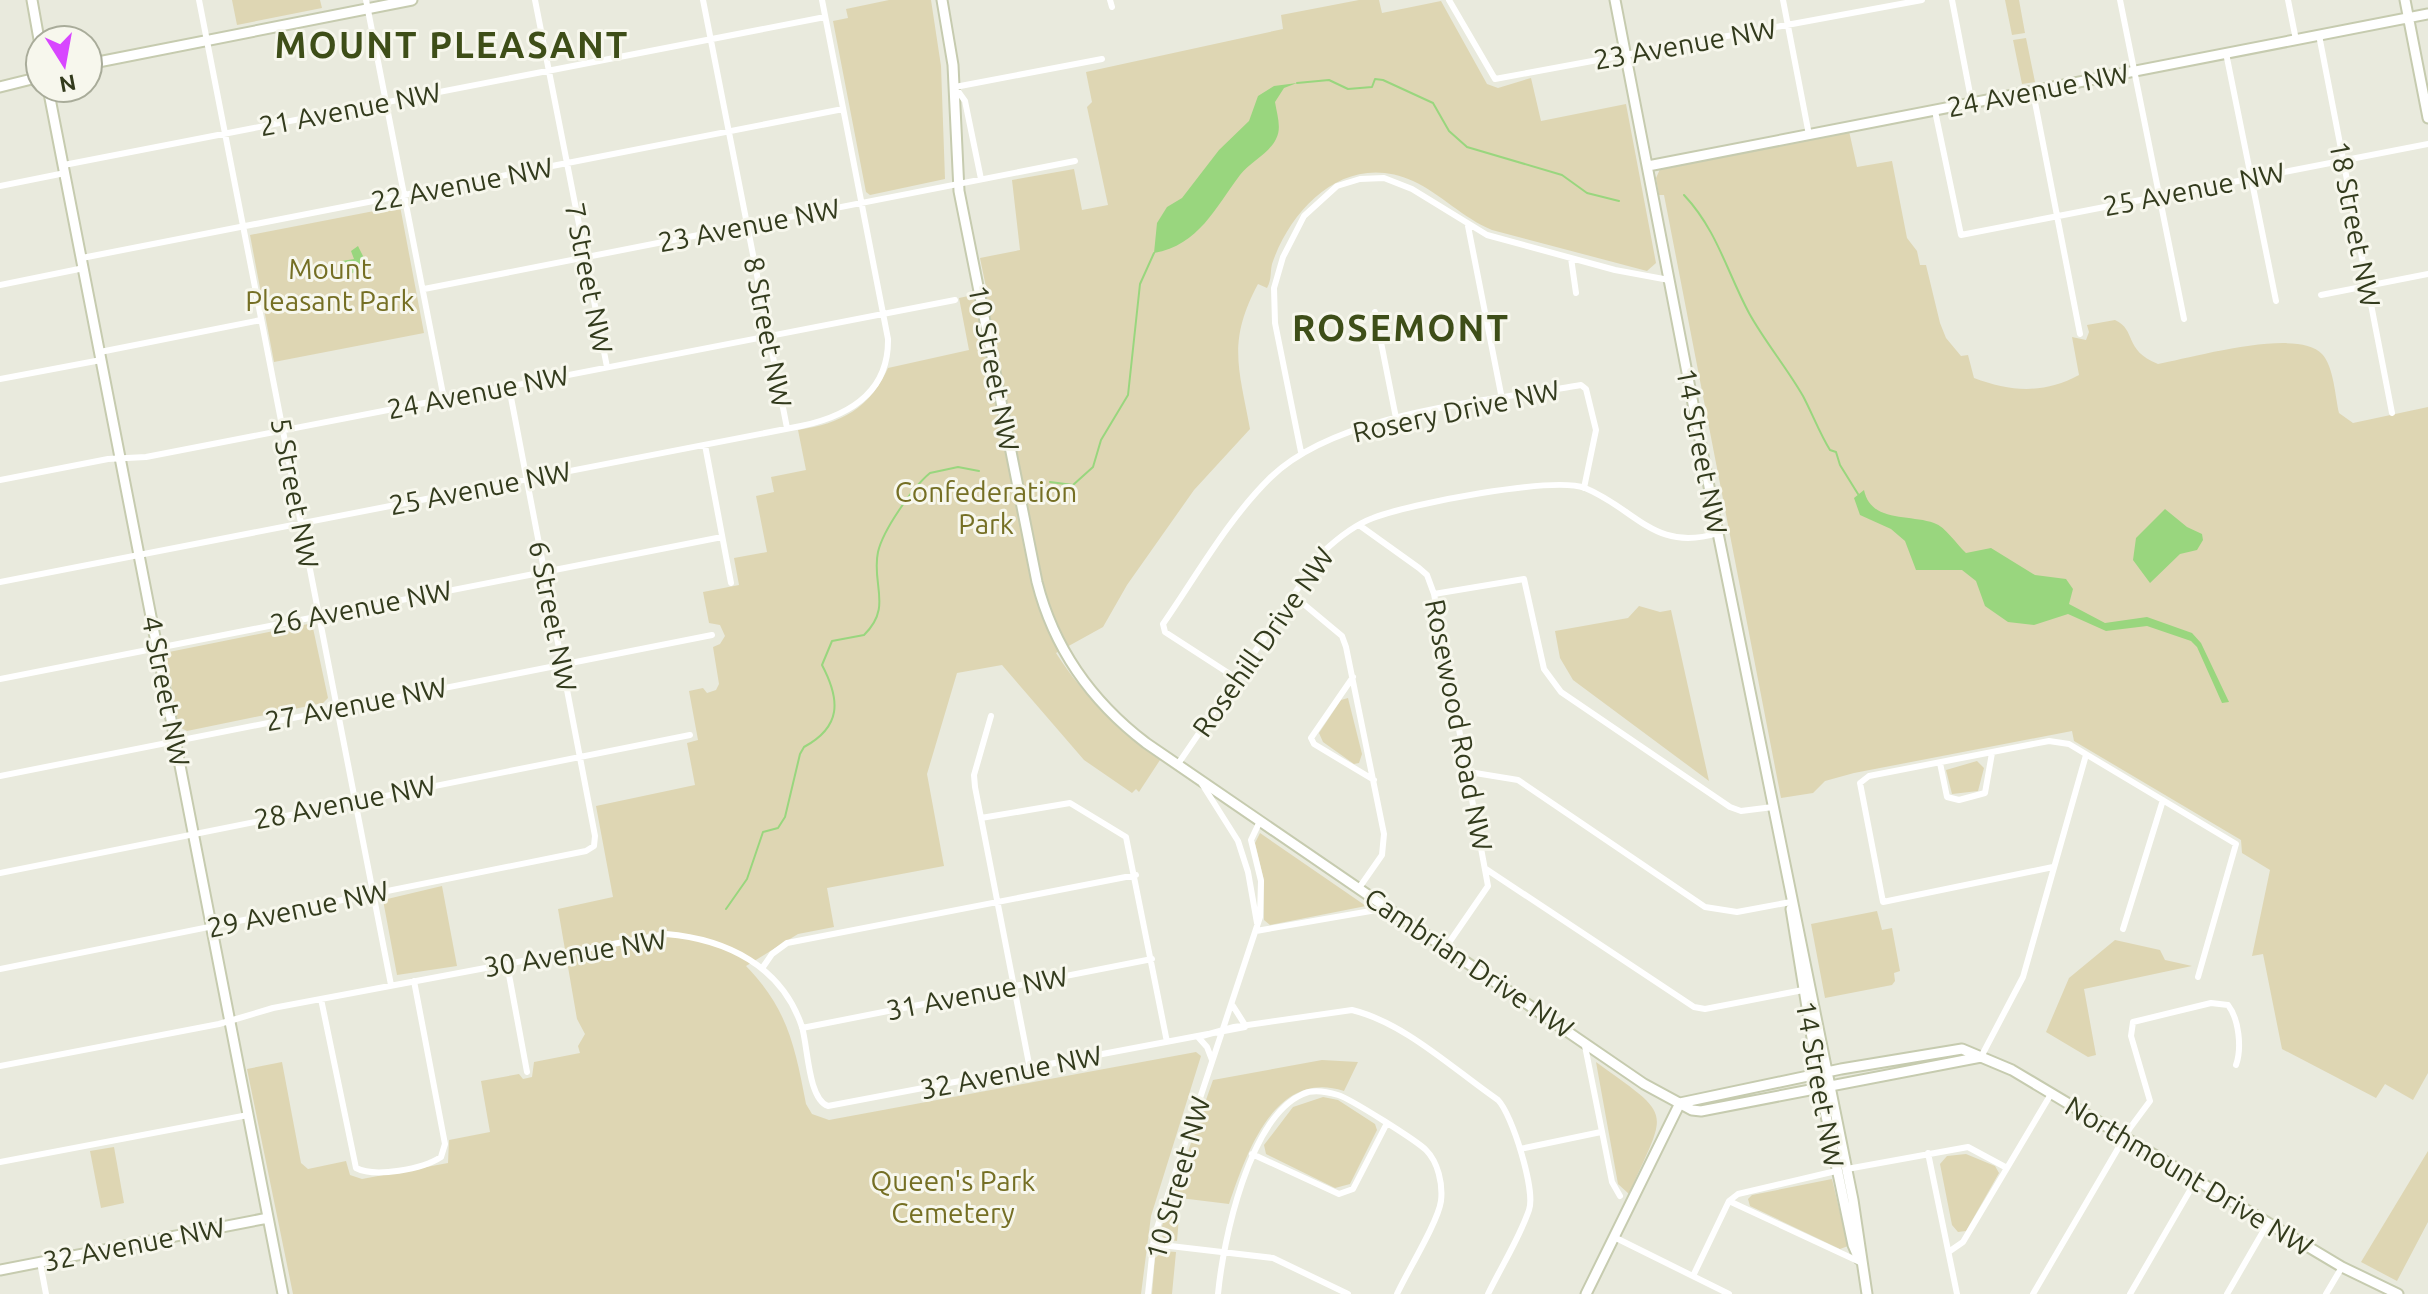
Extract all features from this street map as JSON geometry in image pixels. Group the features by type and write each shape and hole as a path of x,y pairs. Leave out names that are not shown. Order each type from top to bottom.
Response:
{"street":[{"path":"32,0 36,24"},
{"name":"5 Street NW","path":"199,0 391,985"},
{"path":"104,61 367,4 412,0"},
{"name":"7 Street NW","path":"535,0 607,367"},
{"name":"8 Street NW","path":"703,0 787,428"},
{"name":"25 Avenue NW","path":"0,582 840,416 873,390 888,353 822,0"},
{"name":"10 Street NW","path":"942,0 955,87 958,184 1046,614 1068,662 1099,701 1126,727 1260,821 1251,840 1261,881 1256,927 1233,1006 1153,1244 1148,1294"},
{"name":"23 Avenue NW","path":"1449,0 1495,79 1922,0"},
{"name":"14 Street NW","path":"1615,0 1773,807 1803,990 1842,1170 1862,1245 1861,1263 1867,1294"},
{"path":"1783,0 1809,135"},
{"path":"1952,0 1972,104"},
{"path":"2120,0 2184,319"},
{"path":"2288,0 2296,40"},
{"path":"2405,0 2424,73 2428,118"},
{"path":"367,4 444,399"},
{"name":"24 Avenue NW","path":"1648,166 2428,14"},
{"name":"21 Avenue NW","path":"0,186 225,133 825,17"},
{"name":"18 Street NW","path":"2319,35 2392,413"},
{"path":"2226,53 2276,301"},
{"path":"955,87 1102,59"},
{"path":"0,87 24,81"},
{"name":"10 Street NW","path":"955,87 965,101 981,179"},
{"path":"2033,92 2080,334"},
{"name":"4 Street NW","path":"51,104 283,1294"},
{"name":"22 Avenue NW","path":"0,285 244,227 843,109"},
{"name":"25 Avenue NW","path":"1935,111 1961,235 2428,144"},
{"name":"23 Avenue NW","path":"424,289 1075,161"},
{"path":"1301,452 1273,308 1274,288 1283,257 1304,216 1337,186 1360,179 1384,178 1412,189 1487,235 1670,280"},
{"path":"1468,226 1502,399"},
{"path":"1571,258 1576,293"},
{"path":"2321,295 2428,274"},
{"name":"24 Avenue NW","path":"0,480 283,430 955,300"},
{"path":"1375,312 1396,418"},
{"path":"0,379 261,320"},
{"name":"Rosery Drive NW","path":"1236,678 1165,632 1163,624 1240,512 1273,475 1301,452 1359,427 1396,418 1581,385 1586,389 1596,430 1584,488"},
{"name":"6 Street NW","path":"509,387 595,836 594,846"},
{"path":"705,445 731,583"},
{"name":"Rosehill Drive NW","path":"1178,764 1323,552 1359,525 1387,514 1513,488 1554,483 1584,488 1666,537 1700,538 1718,533"},
{"name":"Rosewood Road NW","path":"1359,525 1427,575 1434,594 1488,886 1446,947"},
{"name":"26 Avenue NW","path":"0,679 722,537"},
{"path":"1434,594 1524,579 1528,582 1544,669 1561,692 1730,807 1741,811 1773,807"},
{"path":"1294,596 1342,636 1353,677 1384,848 1359,888"},
{"name":"27 Avenue NW","path":"0,776 712,635"},
{"path":"1353,677 1311,738 1314,744 1374,780"},
{"path":"991,716 974,775 1030,1069"},
{"name":"28 Avenue NW","path":"0,873 690,735"},
{"path":"2053,867 1883,902 1860,783 1869,776 2059,740 2086,755 2234,841 2237,848 2198,977"},
{"path":"1940,763 1947,797 1970,798 1985,793 1988,787 1992,753"},
{"path":"1586,1294 1680,1103 1701,1111 1981,1057 2023,977 2086,755"},
{"path":"1469,772 1518,780 1705,907 1737,912 1791,902"},
{"name":"10 Street NW","path":"1196,776 1238,841 1248,872 1256,927"},
{"path":"2123,929 2163,800"},
{"path":"981,818 1058,804 1081,806 1126,837 1167,1042"},
{"name":"Cambrian Drive NW","path":"1260,821 1644,1084 1680,1103"},
{"name":"29 Avenue NW","path":"0,969 586,851 594,846"},
{"path":"1486,869 1694,1007 1705,1009 1803,990"},
{"path":"802,1028 794,1007 763,967 772,954 787,943 1136,875"},
{"name":"14 Street NW","path":"1791,902 1798,919 1822,1073"},
{"path":"1256,927 1388,908"},
{"name":"30 Avenue NW","path":"0,1066 391,985 666,934 713,942 763,967"},
{"name":"31 Avenue NW","path":"802,1028 1152,959"},
{"path":"507,964 527,1072"},
{"path":"321,999 352,1161 364,1172 429,1163 441,1157 445,1144 414,981"},
{"path":"2033,1294 2147,1103 2150,1095 2131,1036 2131,1027 2138,1019 2211,1003 2228,1005 2233,1011 2240,1053 2236,1065"},
{"path":"1233,1006 1239,1021 1246,1027"},
{"name":"32 Avenue NW","path":"802,1028 821,1104 840,1105 1336,1010 1371,1015 1507,1109 1520,1149 1531,1207 1488,1294"},
{"name":"10 Street NW","path":"1200,1036 1212,1064"},
{"path":"1584,1042 1612,1182 1620,1196"},
{"name":"Northmount Drive NW","path":"1680,1103 1822,1073 1962,1049 2051,1094 2342,1267 2398,1294"},
{"path":"1218,1294 1222,1251 1252,1154 1290,1101 1306,1092 1342,1096 1425,1149 1436,1164 1441,1203 1397,1294"},
{"path":"1950,1251 1963,1242 2051,1094"},
{"path":"0,1162 248,1115"},
{"path":"1252,1154 1339,1194 1353,1189 1386,1125"},
{"path":"1520,1149 1601,1132"},
{"path":"1693,1276 1729,1201 1746,1190 1968,1147 2007,1168"},
{"path":"1928,1153 1957,1294"},
{"path":"2130,1294 2196,1180"},
{"path":"1729,1201 1861,1263"},
{"name":"32 Avenue NW","path":"0,1268 268,1218"},
{"path":"2227,1294 2268,1223"},
{"path":"1614,1237 1729,1294"},
{"path":"1153,1244 1273,1258 1348,1294"},
{"path":"40,1262 46,1294"},
{"path":"2326,1294 2342,1267"}],"green space":[{"path":"232,0 320,0 322,8 237,25"},
{"path":"889,0 931,0 941,66 945,179 870,195 866,192 833,21 848,18 846,9"},
{"name":"Confederation Park","path":"1359,0 1379,0 1382,13 1441,1 1487,84 1498,88 1531,78 1541,121 1626,104 1656,263 1647,271 1492,230 1423,186 1389,174 1366,173 1326,189 1293,222 1272,264 1267,288 1258,284 1248,304 1238,355 1250,429 1194,490 1127,585 1103,627 1056,653 1103,712 1160,760 1139,792 1136,789 1132,793 1084,760 1002,665 957,673 927,774 944,866 827,888 834,927 798,934 746,966 772,998 788,1030 806,1104 812,1114 829,1120 1196,1052 1201,1056 1151,1216 1141,1294 293,1294 247,1069 282,1062 301,1163 308,1169 346,1161 350,1175 362,1179 448,1163 449,1140 490,1132 481,1081 519,1074 523,1079 532,1077 534,1062 580,1053 578,1046 585,1034 577,1019 558,909 613,897 596,806 695,785 687,743 698,740 689,691 703,688 707,693 716,690 719,684 713,647 720,644 725,636 720,625 709,623 703,592 739,585 734,558 767,552 756,496 774,492 771,477 806,470 798,430 828,423 852,412 872,394 888,368 969,350 959,298 987,292 980,258 1020,250 1012,180 1074,169 1082,210 1108,205 1087,107 1092,102 1086,72 1283,29 1281,15"},
{"path":"2005,0 2019,0 2025,33 2012,35"},
{"path":"2026,38 2035,82 2022,84 2013,40"},
{"path":"1849,131 1857,167 1892,161 1907,238 1917,251 1920,265 1926,265 1946,338 1961,356 1968,355 1974,378 2027,389 2066,381 2079,375 2072,337 2086,340 2089,332 2087,325 2115,320 2126,329 2140,353 2158,364 2269,344 2309,346 2326,360 2332,374 2339,413 2353,423 2428,407 2428,1073 2413,1100 2385,1084 2376,1098 2282,1049 2263,954 2252,956 2270,870 2242,853 2241,840 2074,741 2072,731 1854,773 1825,781 1813,793 1781,798 1664,195 1659,195 1656,178 1661,167"},
{"name":"Mount Pleasant Park","path":"400,206 424,333 274,362 250,235"},
{"path":"1639,606 1660,612 1671,610 1709,781 1573,680 1560,658 1555,631 1628,618"},
{"path":"308,624 313,628 328,698 323,703 187,731 179,727 166,657 169,652"},
{"path":"1348,698 1362,754 1359,763 1354,764 1323,742 1319,733 1341,700"},
{"path":"1977,761 1984,768 1978,791 1952,794 1946,770"},
{"path":"1260,833 1366,906 1270,925 1264,920 1264,880 1255,843"},
{"path":"442,886 457,966 397,975 383,900"},
{"path":"1877,911 1882,930 1892,928 1900,971 1894,973 1895,981 1892,985 1825,998 1811,924"},
{"path":"2115,940 2160,950 2165,960 2192,966 2084,989 2096,1055 2088,1057 2046,1032 2069,978"},
{"path":"1322,1060 1358,1062 1344,1091 1320,1087 1299,1092 1282,1103 1255,1140 1229,1204 1172,1197 1213,1080"},
{"path":"1596,1062 1640,1094 1656,1117 1651,1145 1629,1194 1618,1184"},
{"path":"1323,1097 1338,1100 1375,1124 1377,1130 1350,1184 1335,1188 1266,1154 1264,1145 1293,1107"},
{"path":"114,1147 124,1203 101,1208 90,1151"},
{"path":"2428,1151 2428,1222 2397,1281 2361,1262"},
{"path":"1966,1154 1995,1166 1999,1173 1966,1231 1958,1232 1952,1225 1940,1164 1947,1156"},
{"path":"1832,1179 1848,1246 1840,1249 1750,1206 1748,1199 1752,1195"},
{"path":"1170,1202 1180,1205 1177,1241 1164,1239 1160,1232"},
{"path":"1164,1251 1176,1252 1172,1294 1152,1294 1155,1258"}],"shaded area":[{"path":"1297,83 1284,88 1275,102 1279,130 1273,145 1240,175 1194,234 1170,249 1154,253 1157,223 1167,207 1182,198 1219,150 1249,121 1258,96 1274,86"},
{"path":"358,246 368,266 348,275 342,261 354,259 351,251"},
{"path":"1864,490 1874,508 1892,516 1938,525 1966,553 1991,548 2035,575 2066,579 2073,589 2069,604 2105,623 2147,617 2192,633 2201,643 2229,702 2222,703 2197,647 2191,641 2147,626 2106,631 2068,614 2034,625 2008,622 1985,606 1976,581 1962,570 1916,570 1905,541 1891,529 1860,515 1854,498"},
{"path":"2165,509 2187,527 2202,534 2203,540 2197,550 2180,554 2150,583 2133,560 2136,538"}],"waterway":[{"path":"1297,83 1329,80 1348,89 1372,87 1375,79 1383,80 1433,103 1449,131 1467,147 1562,175 1587,193 1619,201"},
{"path":"1684,195 1705,222 1749,313 1797,386 1826,444 1836,452 1840,465 1858,494"},
{"path":"1050,482 1073,485 1093,467 1101,440 1128,395 1140,284 1154,253"},
{"path":"726,909 747,879 763,832 778,828 785,817 800,754 831,722 834,701 822,665 832,641 864,635 873,625 879,605 878,552 892,521 915,488 930,473 958,467 979,471"}],"district":[{"name":"MOUNT PLEASANT","path":"452,45"},
{"name":"ROSEMONT","path":"1401,328"}],"park label":[{"name":"Queen's Park Cemetery","path":"953,1197"}]}
